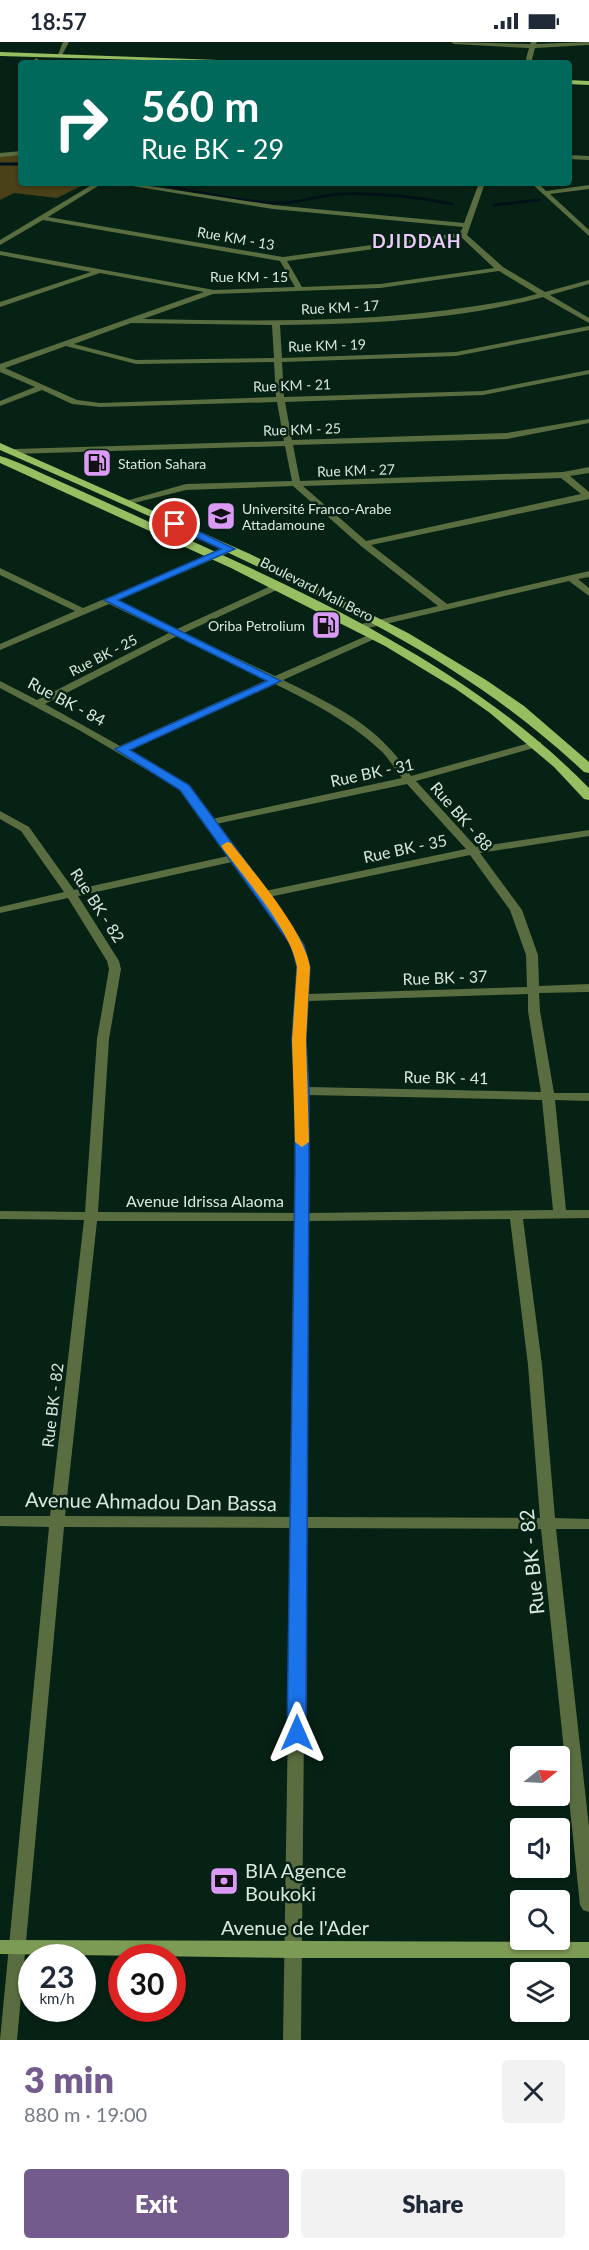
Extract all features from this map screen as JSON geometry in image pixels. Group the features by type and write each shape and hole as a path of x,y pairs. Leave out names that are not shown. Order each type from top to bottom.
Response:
{"main road":[{"path":"0,57 59,56 122,60"},
{"path":"0,57 21,60"},
{"path":"572,80 589,81"},
{"name":"Boulevard Mali Bero","path":"0,446 230,549 382,621 453,662 512,702 565,745 589,769"},
{"name":"Boulevard Mali Bero","path":"0,459 215,555 376,635 470,691 537,744 589,796"},
{"path":"45,479 55,477 58,472"},
{"path":"68,489 73,485 82,484"},
{"name":"Avenue de l'Ader","path":"8,1947 589,1950"}],"street":[{"path":"59,56 66,42"},
{"path":"454,42 589,43"},
{"path":"529,60 534,44"},
{"path":"0,155 18,153"},
{"path":"572,157 589,158"},
{"path":"0,243 95,186"},
{"path":"136,186 273,207 467,225"},
{"path":"481,186 463,235 500,269 589,321"},
{"path":"537,186 589,234"},
{"path":"546,194 589,187"},
{"name":"Rue KM - 13","path":"41,218 283,259 463,235"},
{"name":"Rue KM - 15","path":"0,253 214,292 380,286 500,269"},
{"path":"283,259 300,290"},
{"path":"0,305 101,271"},
{"name":"Rue KM - 17","path":"132,321 276,323 439,315 548,295 589,282"},
{"path":"0,368 214,292"},
{"path":"276,323 280,360 280,399 297,485 364,544 444,606"},
{"name":"Rue KM - 19","path":"66,344 136,362 280,360 456,354 589,328"},
{"name":"Rue KM - 21","path":"0,368 41,388 85,404 489,393 589,372"},
{"path":"0,404 41,388"},
{"name":"Rue KM - 25","path":"15,452 507,436 589,421"},
{"name":"Rue KM - 27","path":"126,502 180,488 563,476 589,470"},
{"path":"563,476 589,496"},
{"path":"364,544 589,496"},
{"path":"0,647 230,549"},
{"path":"0,571 82,611"},
{"path":"360,627 589,574"},
{"path":"570,578 589,593"},
{"name":"Rue BK - 25","path":"37,704 176,633 278,586"},
{"name":"Rue BK - 88","path":"109,600 332,709 364,730 384,748 409,780 473,851 520,917 532,955 534,1011 549,1096 560,1214"},
{"path":"121,749 376,635"},
{"name":"Rue BK - 84","path":"0,684 178,782 211,822 263,894 302,956 299,1040 302,1090 302,1217 295,1950 292,2040"},
{"name":"Rue BK - 31","path":"211,822 409,780 537,744"},
{"name":"Rue BK - 82","path":"0,814 25,829 71,894 113,962 115,969 103,1039 91,1215 8,1947 8,2040"},
{"name":"Rue BK - 35","path":"263,894 473,851 589,833"},
{"path":"0,910 235,858"},
{"name":"Rue BK - 37","path":"302,998 589,988"},
{"name":"Rue BK - 41","path":"302,1090 589,1097"},
{"name":"Rue BK - 82","path":"516,1214 535,1365 548,1524 589,1905"},
{"name":"Avenue Idrissa Alaoma","path":"0,1215 193,1218 589,1214"},
{"name":"Avenue Ahmadou Dan Bassa","path":"0,1521 589,1524"}],"shaded area":[{"path":"18,152 18,186 81,186 57,198 14,193 0,200 0,154"}],"waterway":[{"path":"0,164 18,164"},
{"path":"169,186 269,203 284,203 336,194 357,194 398,196 452,204"},
{"path":"494,205 539,200"}],"slow traffic":[{"path":"227,846 263,894 302,956 304,967 299,1040 302,1142"}],"place":[{"name":"Station Sahara","path":"97,463"},
{"name":"Université Franco-Arabe Attadamoune","path":"221,516"},
{"name":"Oriba Petrolium","path":"326,625"},
{"name":"BIA Agence Boukoki","path":"224,1881"}],"district":[{"name":"DJIDDAH","path":"417,241"}],"route":[{"path":"175,524 230,549 109,600 276,681 121,749 178,782 184,788 263,894 297,945 304,967 299,1040 302,1090 302,1175 297,1733"}]}
